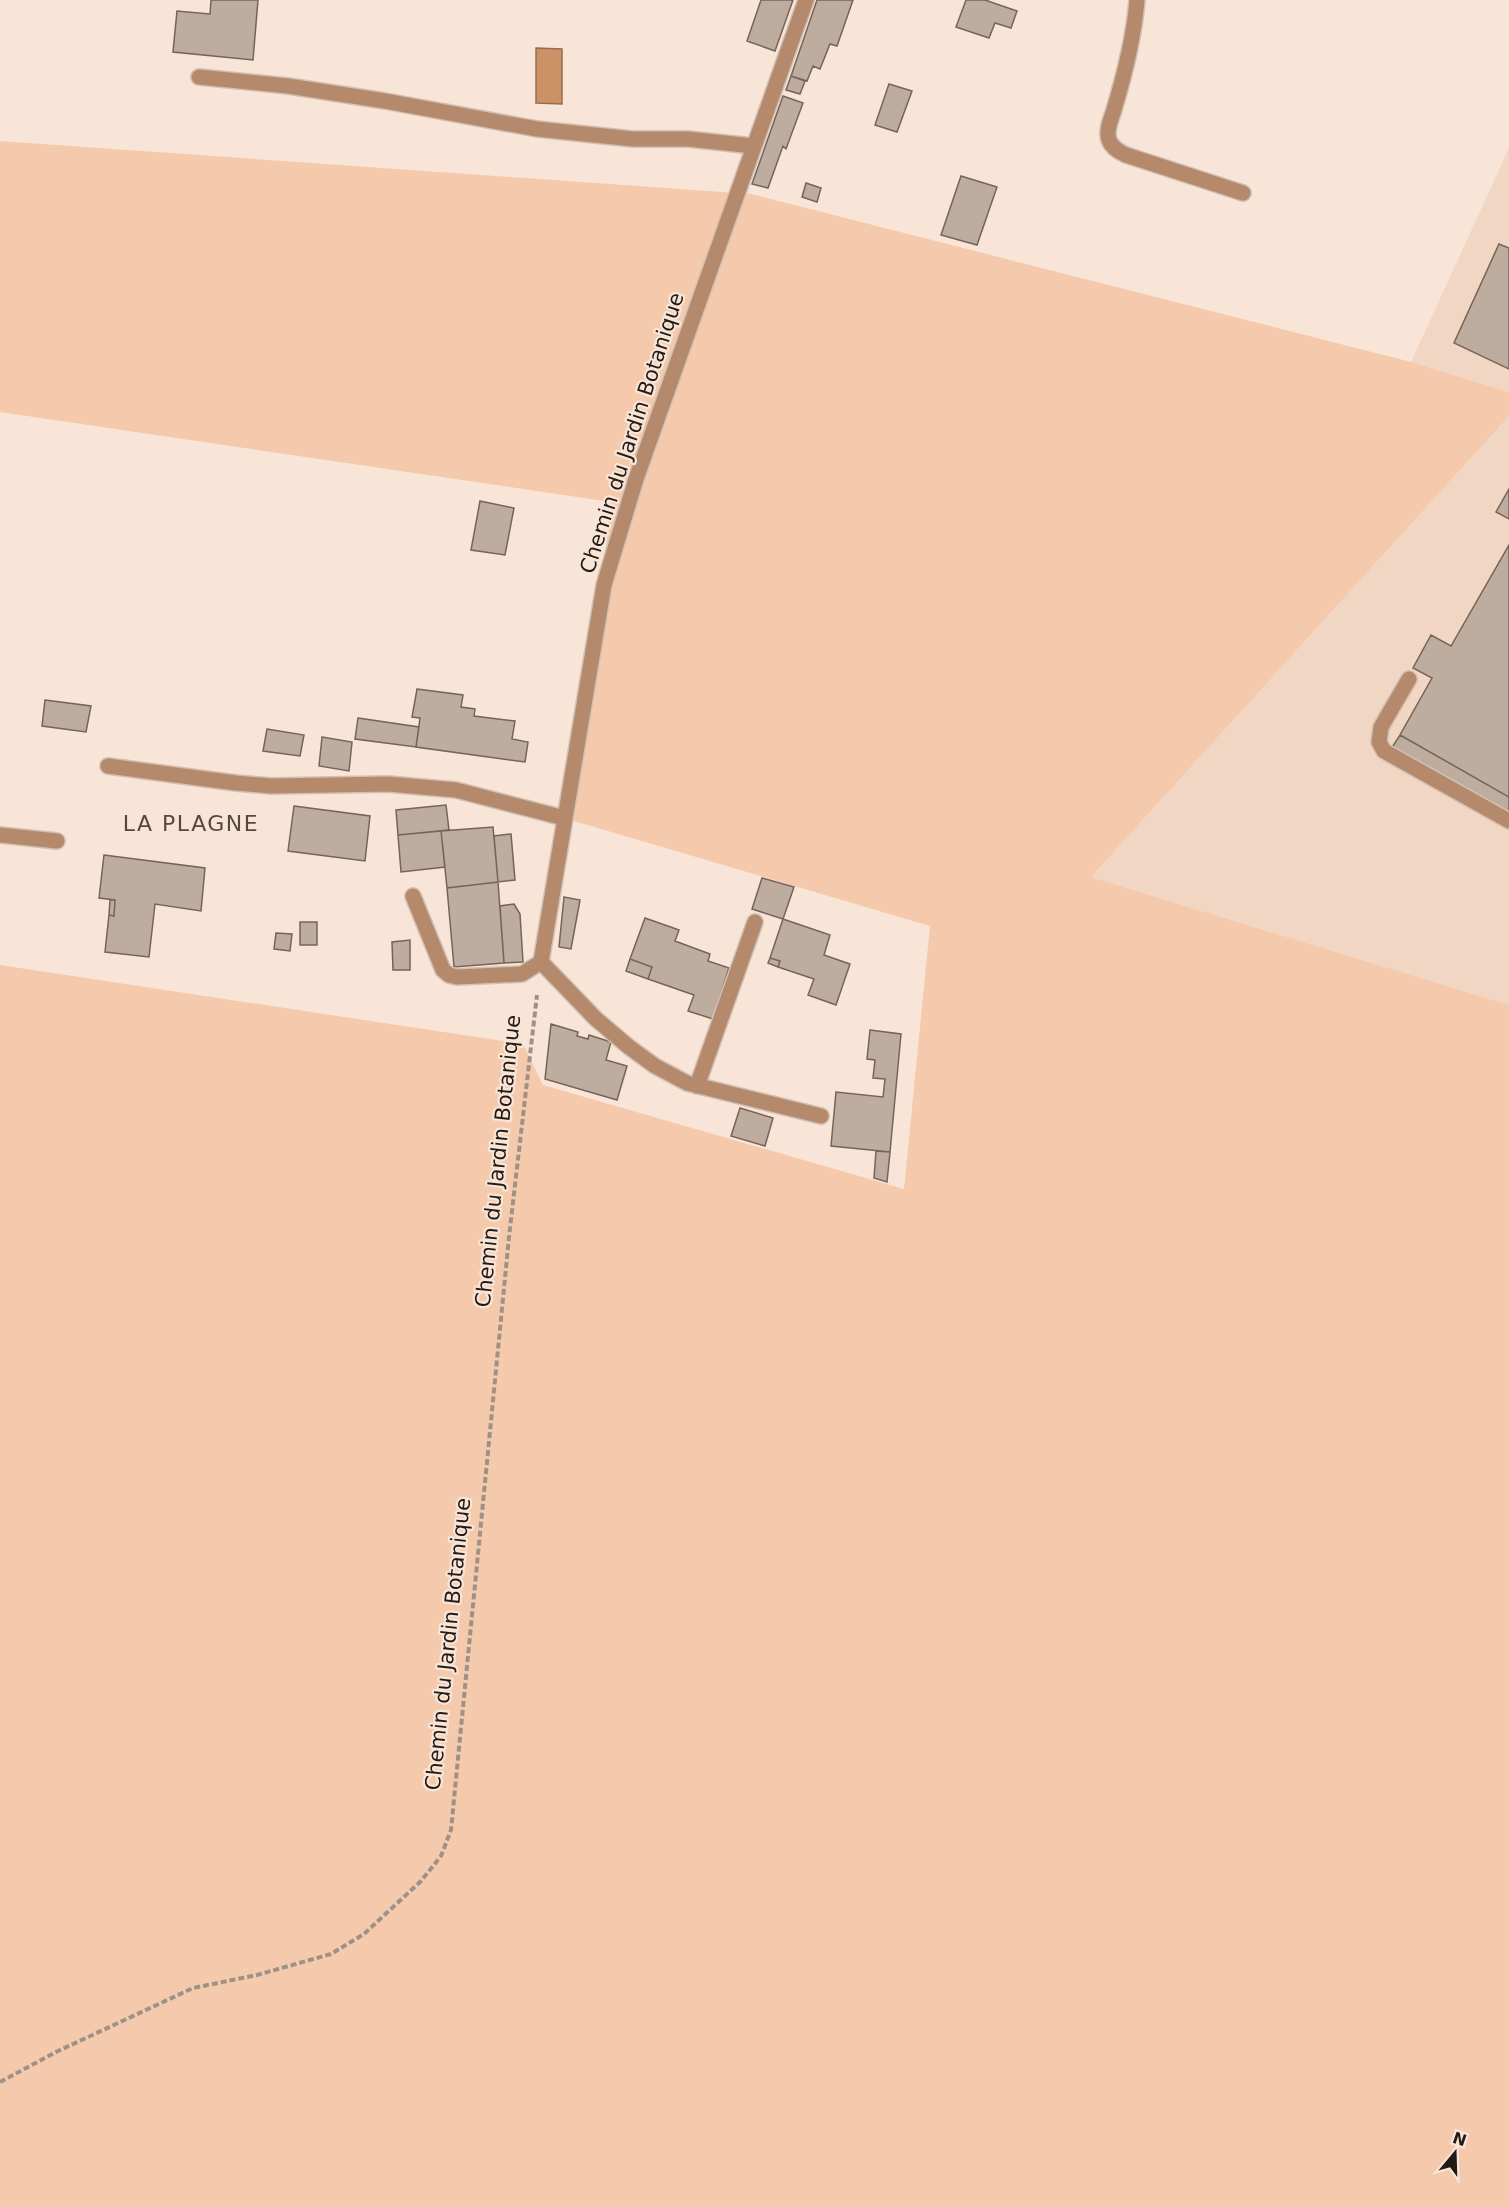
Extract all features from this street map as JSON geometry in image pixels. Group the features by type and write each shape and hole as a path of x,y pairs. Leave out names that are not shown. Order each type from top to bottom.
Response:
{"street":[{"name":"Chemin du Jardin Botanique","path":"541,962 604,585 621,524 806,0"},
{"path":"1137,0 1135,22 1121,86 1108,128 1108,140 1115,149 1126,155 1243,193"},
{"path":"199,78 288,86 374,99 537,129 633,139 688,139 753,146"},
{"path":"1409,679 1381,727 1379,742 1384,751 1509,821"},
{"path":"108,766 271,786 388,784 449,789 564,818"},
{"path":"0,835 57,842"},
{"path":"413,896 443,970 449,975 458,977 522,974 541,962 596,1019 656,1066 687,1083 821,1116"},
{"path":"697,1086 755,922"}],"path":[{"name":"Chemin du Jardin Botanique","path":"0,2082 56,2052 193,1988 257,1975 331,1954 364,1934 421,1881 441,1856 451,1830 510,1237 541,962"}],"shaded area":[{"path":"536,48 562,49 562,104 536,103"},
{"path":"0,141 751,194 1411,362 1509,392 1509,416 1091,877 1509,1005 1509,2207 0,2207 0,965 523,1044 543,1085 904,1189 930,926 574,821 611,502 0,412"},
{"path":"1509,148 1509,392 1411,362"},
{"path":"1509,416 1509,1005 1091,877"}],"building":[{"path":"211,0 258,0 253,60 173,52 177,11 210,14"},
{"path":"761,0 793,0 775,51 747,41"},
{"path":"817,0 853,0 837,46 830,44 820,69 813,66 807,81 791,76"},
{"path":"966,0 985,0 1017,11 1011,28 995,23 989,38 956,27"},
{"path":"791,76 805,81 800,94 786,90"},
{"path":"889,84 912,91 897,132 875,125"},
{"path":"783,96 803,103 786,149 783,146 768,188 752,184"},
{"path":"961,176 997,187 977,245 941,235"},
{"path":"806,183 821,188 817,202 802,197"},
{"path":"1499,244 1509,248 1509,369 1454,343"},
{"path":"1509,489 1509,519 1496,512"},
{"path":"480,501 514,508 505,555 471,550"},
{"path":"1509,545 1509,797 1400,735 1432,678 1413,668 1431,635 1451,646"},
{"path":"417,689 463,695 461,707 475,709 474,716 515,721 512,739 528,742 525,762 416,747 420,718 412,717"},
{"path":"45,700 91,706 86,732 42,726"},
{"path":"358,718 419,727 416,747 355,739"},
{"path":"267,729 304,735 300,756 263,751"},
{"path":"1400,735 1509,797 1509,817 1391,749"},
{"path":"322,737 352,742 349,771 319,766"},
{"path":"446,805 449,830 398,835 396,810"},
{"path":"294,806 370,816 365,861 288,851"},
{"path":"493,827 498,882 447,888 441,831"},
{"path":"441,831 445,867 401,872 398,835"},
{"path":"511,834 515,880 498,882 494,836"},
{"path":"104,855 205,868 201,911 155,904 149,957 105,952 109,915 114,916 115,900 99,898"},
{"path":"762,878 794,887 783,919 752,909"},
{"path":"498,882 504,963 454,967 447,888"},
{"path":"564,897 580,900 571,949 559,947"},
{"path":"110,900 115,900 114,916 109,915"},
{"path":"514,904 520,914 523,962 504,963 500,906"},
{"path":"645,918 679,930 675,941 710,954 708,961 729,968 713,1019 688,1011 694,995 648,979 652,967 630,959"},
{"path":"783,919 830,935 824,955 850,964 836,1005 808,995 814,979 778,967 780,961 770,958"},
{"path":"300,922 317,922 317,945 300,945"},
{"path":"276,933 292,934 290,951 274,949"},
{"path":"410,940 410,970 393,970 392,942"},
{"path":"770,958 780,961 778,967 768,963"},
{"path":"630,959 652,967 648,979 626,971"},
{"path":"551,1024 578,1032 577,1036 588,1039 589,1035 611,1042 606,1060 627,1066 617,1100 545,1079"},
{"path":"870,1030 901,1034 890,1152 831,1146 836,1092 883,1097 885,1079 873,1078 875,1060 867,1059"},
{"path":"740,1108 773,1118 765,1146 731,1136"},
{"path":"876,1151 890,1152 887,1182 874,1178"}],"district":[{"name":"LA PLAGNE","path":"191,823"}]}
